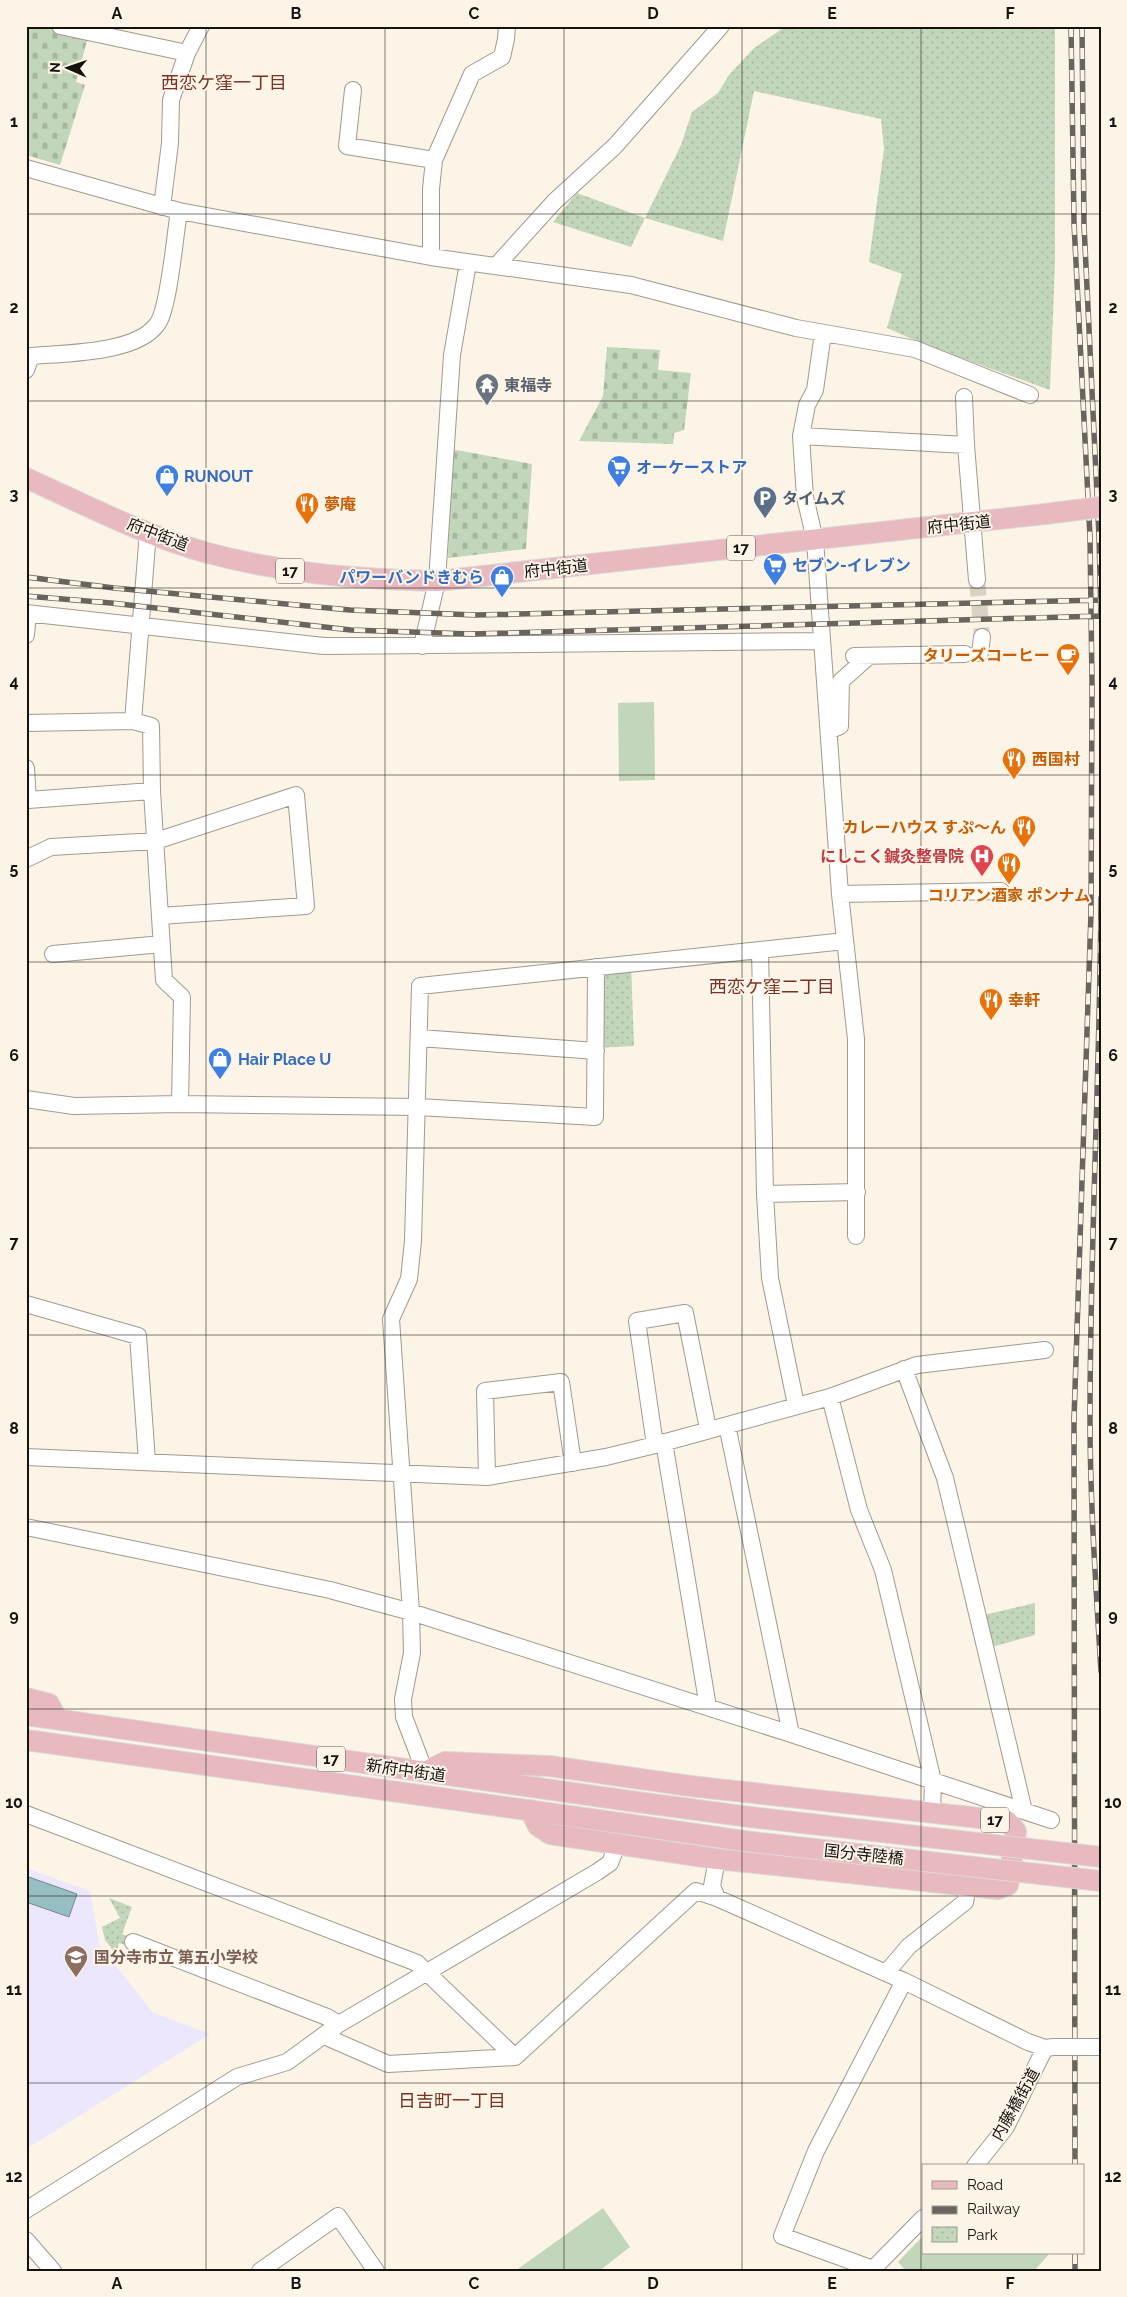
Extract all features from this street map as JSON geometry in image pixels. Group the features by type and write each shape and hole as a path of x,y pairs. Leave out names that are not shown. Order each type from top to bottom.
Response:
{"main road":[{"name":"府中街道","path":"26,478 148,532 207,553 276,569 367,580 437,581 1101,507"},
{"path":"26,1698 49,1704 57,1719"},
{"name":"新府中街道","path":"26,1715 637,1802"},
{"name":"新府中街道","path":"26,1726 69,1732 189,1762"},
{"name":"新府中街道","path":"26,1740 627,1824"},
{"name":"17","path":"425,1772 445,1762 549,1766 690,1786 1007,1821 1013,1825 1016,1831 1008,1885 998,1890 717,1859 550,1834 538,1826 530,1810"},
{"name":"国分寺陸橋","path":"637,1802 750,1818 1101,1857"},
{"name":"国分寺陸橋","path":"627,1824 744,1841 1101,1881"}],"street":[{"path":"60,26 187,53"},
{"path":"162,207 170,143 172,100 187,53 201,26"},
{"path":"431,257 431,189 434,160 472,74 502,57 507,26"},
{"path":"496,266 554,202 615,146 721,26"},
{"path":"353,90 347,146 434,160"},
{"path":"26,168 179,211 431,257 631,285 823,333 915,349 1030,395"},
{"path":"26,370 31,356 105,348 149,334 158,322 164,305 179,211"},
{"path":"422,646 437,581 452,355 468,263"},
{"path":"823,333 815,390 807,406 801,436 805,497 815,540 840,894 856,1039 856,1236"},
{"path":"964,397 977,580"},
{"path":"801,436 966,445"},
{"path":"133,721 148,532"},
{"path":"26,635 27,613 324,646 822,641"},
{"path":"829,731 840,726 841,681 862,656 976,648"},
{"path":"26,723 133,721 151,726 152,791 164,980 182,997 180,1104"},
{"path":"26,768 28,800 152,791"},
{"path":"26,859 51,848 156,841 296,795 306,906 160,916"},
{"path":"840,894 1001,891"},
{"path":"425,1772 418,1750 408,1732 404,1717 403,1699 412,1653 411,1612 391,1319 410,1280 414,1242 420,986 845,941"},
{"path":"54,954 162,944"},
{"path":"760,950 765,1194 770,1278 796,1405"},
{"path":"26,1099 74,1106 180,1104 418,1106 595,1117 596,967"},
{"path":"420,1038 596,1051"},
{"path":"765,1194 857,1192"},
{"path":"26,1304 138,1336 148,1461"},
{"path":"708,1430 685,1313 637,1321 708,1706"},
{"path":"26,1457 487,1477 573,1463 659,1444 830,1397 916,1366 1045,1350"},
{"path":"904,1369 945,1478 1024,1811"},
{"path":"487,1477 485,1391 561,1382 573,1463"},
{"path":"830,1397 859,1510 883,1570 934,1781 932,1814"},
{"path":"728,1425 791,1734"},
{"path":"26,1528 330,1590 411,1612 708,1706 1052,1820"},
{"path":"26,1814 417,1963 429,1972 516,2057"},
{"path":"26,2210 237,2077 287,2062 339,2024 597,1872 610,1863 617,1845"},
{"path":"717,1859 712,1886 717,1898"},
{"path":"886,1973 909,1946 965,1902 968,1886"},
{"path":"324,2036 388,2064 516,2057 696,1891 717,1898 904,1981 1028,2042 1050,2048 1101,2047"},
{"path":"133,1942 327,2017 339,2024"},
{"path":"904,1981 816,2151 782,2236 872,2270 922,2219"},
{"name":"内藤橋街道","path":"977,2164 1006,2127 1050,2048"},
{"path":"260,2271 338,2216 376,2271"},
{"path":"26,2240 53,2271"}],"shaded area":[{"name":"国分寺市立 第五小学校","path":"26,1868 90,1891 99,1944 152,2012 210,2034 26,2149"}],"green space":[{"path":"26,26 39,26 88,37 76,82 85,85 60,165 26,155"},
{"path":"786,26 1055,26 1055,264 1050,390 928,346 887,328 902,274 869,262 884,149 881,119 754,91 723,241 645,218 681,145 692,112 718,93 729,75 754,48"},
{"path":"577,193 645,218 631,247 553,222"},
{"path":"607,347 660,350 658,370 691,373 684,430 674,433 673,444 579,441 603,396"},
{"path":"451,449 532,464 526,549 448,558"},
{"path":"654,702 655,780 619,781 618,703"},
{"path":"631,964 634,1046 596,1048 597,977"},
{"path":"1035,1603 1035,1635 988,1648 980,1616"},
{"path":"109,1898 132,1907 122,1934 134,1938 132,1947 119,1943 116,1954 105,1940 102,1927 120,1918"},
{"path":"603,2208 630,2247 599,2271 515,2271"},
{"path":"922,2237 922,2254 1049,2254 1034,2271 906,2271 898,2262"}],"water":[{"path":"26,1876 77,1894 69,1917 26,1902"}],"tunnel":[{"path":"977,580 982,637"}],"railway":[{"path":"1071,26 1074,223 1090,537 1092,683 1091,913 1074,1419 1075,2164"},
{"path":"1082,26 1084,225 1099,536 1101,617"},
{"path":"26,577 114,588 350,610 475,615 1101,600"},
{"path":"26,596 111,603 351,630 471,634 1101,616"},
{"path":"1101,898 1090,1418 1092,1513 1101,1671"},
{"path":"1075,2254 1075,2271"}],"place":[{"name":"東福寺","path":"487,406"},
{"name":"オーケーストア","path":"619,488"},
{"name":"RUNOUT","path":"167,497"},
{"name":"タイムズ","path":"765,519"},
{"name":"夢庵","path":"307,525"},
{"name":"セブン-イレブン","path":"775,586"},
{"name":"パワーバンドきむら","path":"502,598"},
{"name":"タリーズコーヒー","path":"1068,676"},
{"name":"西国村","path":"1014,780"},
{"name":"カレーハウス すぷ〜ん","path":"1024,848"},
{"name":"にしこく鍼灸整骨院","path":"982,877"},
{"name":"コリアン酒家 ポンナム","path":"1009,885"},
{"name":"幸軒","path":"991,1021"},
{"name":"Hair Place U","path":"220,1080"},
{"name":"国分寺市立 第五小学校","path":"76,1978"}],"district":[{"name":"西恋ケ窪一丁目","path":"224,83"},
{"name":"西恋ケ窪二丁目","path":"772,987"},
{"name":"日吉町一丁目","path":"452,2101"}]}
